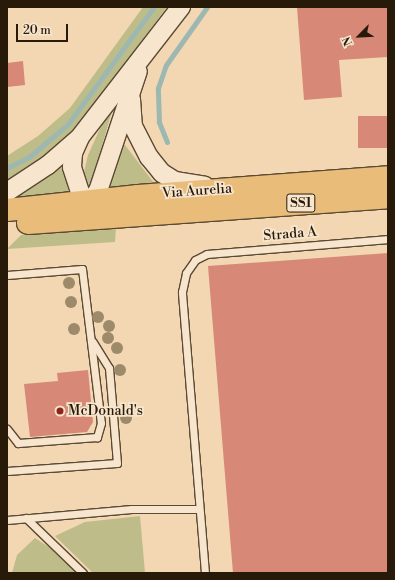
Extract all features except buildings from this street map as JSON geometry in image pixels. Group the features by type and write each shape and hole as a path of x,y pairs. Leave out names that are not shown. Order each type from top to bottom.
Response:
{"main road":[{"name":"Via Aurelia","path":"7,210 225,189 388,177"},
{"name":"Via Aurelia","path":"7,225 388,197"}],"street":[{"path":"7,192 48,165 80,137 140,62 180,7"},
{"path":"56,221 78,212 90,202 98,191 140,62"},
{"path":"132,87 131,116 136,135 162,173 175,180 225,189"},
{"path":"80,137 72,167 81,195 90,202 115,216"}],"lane":[{"name":"Strada A","path":"200,509 182,292 186,273 195,260 207,254 388,238"},
{"path":"7,274 82,269 101,423 97,437 18,443 7,430"},
{"path":"7,471 117,462 109,368 91,338"},
{"path":"7,520 132,509 200,509 205,573"},
{"path":"26,518 83,573"}],"shaded area":[{"path":"143,7 167,7 72,134 55,151 7,183 7,156 38,136 70,108"},
{"path":"112,111 90,188 84,172 88,155 107,113"},
{"path":"122,141 154,183 149,188 108,190"},
{"path":"64,162 69,196 12,199"},
{"path":"116,228 115,242 7,249 21,235"},
{"path":"140,516 145,573 93,573 55,536 85,522"},
{"path":"35,538 52,549 76,573 12,573 17,555"}],"waterway":[{"path":"7,168 29,157 68,124 154,7"},
{"path":"167,142 159,122 158,88 166,65 207,7"}],"place":[{"name":"McDonald's","path":"60,411"}]}
